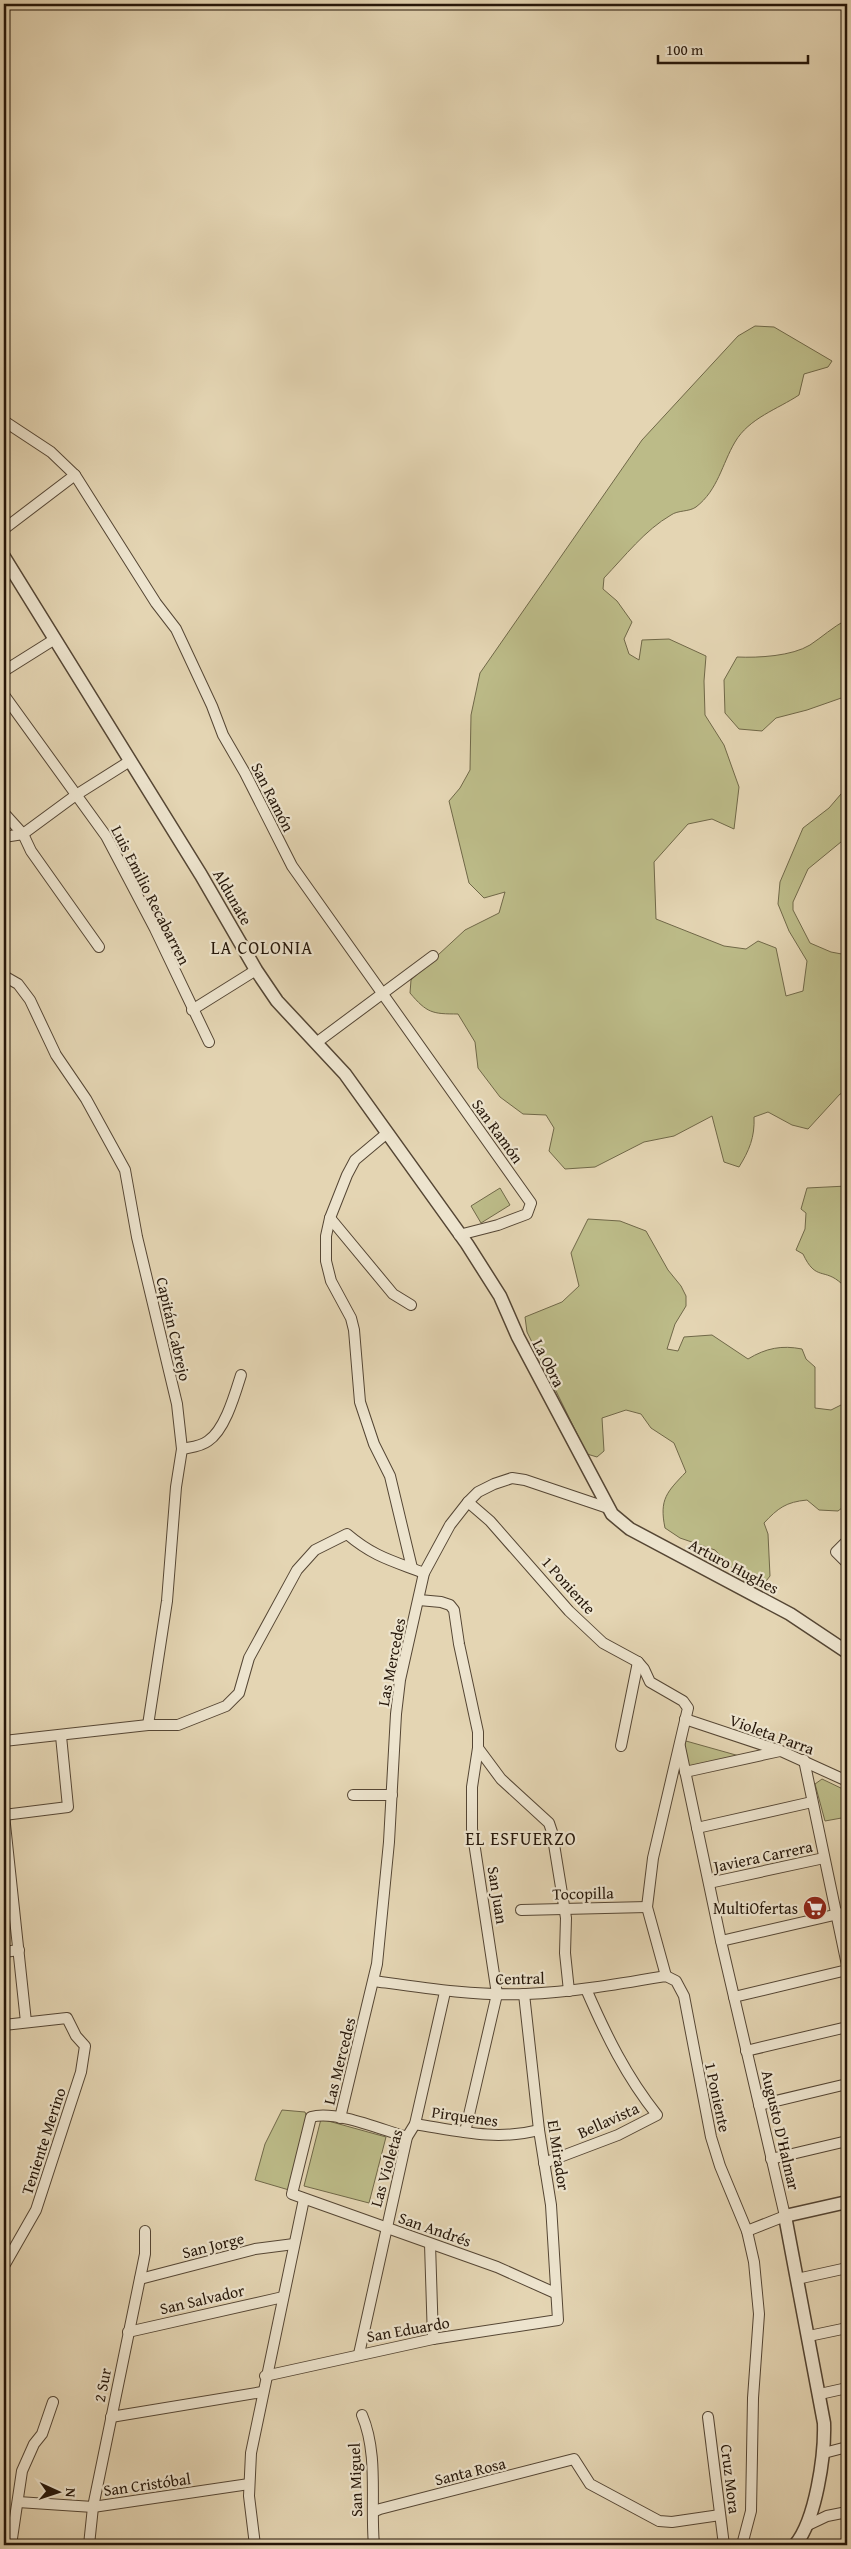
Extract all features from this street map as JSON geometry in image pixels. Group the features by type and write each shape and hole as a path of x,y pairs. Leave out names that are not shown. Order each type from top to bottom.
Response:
{"street":[{"name":"San Ramón","path":"4,421 51,452 75,475 156,603 176,629 223,736 245,773 292,866 531,1203 527,1214 492,1227 460,1235"},
{"path":"4,529 75,475"},
{"name":"Aldunate","path":"4,557 201,875 256,970 277,1001 345,1074 376,1116 386,1134 460,1235"},
{"path":"4,671 55,639"},
{"name":"Luis Emilio Recabarren","path":"4,695 106,836 155,929 208,1042"},
{"path":"4,837 23,834 76,795 130,762"},
{"path":"4,813 23,834 31,851 99,947"},
{"path":"316,1043 433,956"},
{"path":"192,1010 256,970"},
{"name":"Capitán Cabrejo","path":"4,976 18,984 30,1000 56,1056 86,1099 125,1170 137,1237 177,1404 182,1449 176,1487 167,1601 148,1725"},
{"path":"386,1134 355,1160 343,1184 330,1218 325,1250 328,1271 351,1318 354,1330 360,1402 374,1444 390,1476 412,1568"},
{"path":"330,1218 393,1294 412,1305"},
{"name":"La Obra","path":"460,1235 500,1296 522,1346 608,1508"},
{"path":"182,1449 197,1446 210,1440 225,1418 241,1375"},
{"name":"Las Mercedes","path":"304,2199 292,2194 311,2117 319,2115 340,2118 374,1981 392,1795 393,1745 398,1697 424,1573 450,1524 468,1502 494,1484 512,1478 546,1486 608,1508"},
{"name":"1 Poniente","path":"468,1502 513,1545 583,1624 603,1643 638,1662"},
{"name":"Arturo Hughes","path":"608,1508 618,1520 630,1529 790,1614 847,1652"},
{"path":"4,1741 148,1725 178,1725 222,1708 234,1700 239,1693 249,1658 297,1570 315,1550 347,1534 363,1548 381,1558 424,1573"},
{"path":"847,1541 836,1552 847,1564"},
{"name":"San Juan","path":"419,1600 441,1602 450,1605 454,1610 459,1644 475,1715 478,1748 472,1787 472,1829 498,1994 465,2132"},
{"path":"620,1746 638,1662"},
{"path":"638,1662 644,1669 650,1682"},
{"path":"634,1680 650,1682 683,1701 688,1708 685,1719"},
{"name":"1 Poniente","path":"685,1719 652,1858 647,1907 666,1976 676,1981 684,1996 713,2144 747,2231 757,2280 759,2314 753,2398 751,2511 742,2545"},
{"name":"Violeta Parra","path":"685,1719 781,1751 847,1781"},
{"path":"4,2025 26,2022 19,1950 8,1882 4,1815 68,1808 61,1736"},
{"name":"Augusto D'Halmar","path":"679,1743 721,1941 785,2216 820,2394 824,2423 824,2453 808,2526"},
{"path":"478,1748 501,1779 549,1824 566,1918 566,1968 569,1991"},
{"path":"685,1772 781,1751"},
{"path":"804,1760 847,1965"},
{"path":"353,1795 392,1795"},
{"path":"697,1828 812,1802"},
{"name":"Javiera Carrera","path":"709,1883 824,1858"},
{"name":"Tocopilla","path":"521,1910 647,1907"},
{"path":"721,1941 847,1912"},
{"path":"4,1952 19,1950"},
{"path":"734,1997 847,1970"},
{"name":"Central","path":"374,1981 446,1992 524,1994 586,1989 666,1976"},
{"name":"Bellavista","path":"544,2163 618,2135 657,2114 626,2073 609,2042 586,1989"},
{"name":"Las Violetas","path":"359,2354 385,2228 407,2137 415,2124 446,1992"},
{"name":"El Mirador","path":"524,1994 539,2130 551,2205 558,2320"},
{"name":"Teniente Merino","path":"4,2266 36,2210 81,2072 85,2046 76,2036 67,2018 26,2022"},
{"path":"746,2051 847,2027"},
{"path":"759,2105 847,2084"},
{"path":"340,2118 407,2137"},
{"name":"Pirquenes","path":"415,2124 504,2136 539,2130"},
{"path":"771,2159 847,2142"},
{"path":"255,2545 249,2484 250,2453 304,2199"},
{"name":"San Andrés","path":"304,2199 497,2267 555,2293"},
{"path":"747,2231 785,2216 847,2202"},
{"name":"2 Sur","path":"89,2545 94,2507 111,2418 145,2254 145,2230"},
{"name":"San Jorge","path":"140,2279 255,2249 294,2244"},
{"path":"430,2244 433,2339"},
{"path":"797,2279 847,2268"},
{"name":"San Salvador","path":"128,2332 282,2297"},
{"name":"San Eduardo","path":"265,2376 433,2339 558,2320"},
{"path":"808,2336 847,2328"},
{"path":"820,2394 847,2388"},
{"path":"111,2418 262,2392"},
{"path":"11,2545 22,2471 34,2444 42,2434 53,2402"},
{"name":"San Miguel","path":"362,2415 371,2450 371,2501 374,2512 371,2521 374,2545"},
{"name":"Cruz Mora","path":"708,2417 724,2545"},
{"path":"824,2453 847,2447"},
{"name":"Santa Rosa","path":"374,2512 574,2460 590,2484 659,2521 668,2522 720,2515"},
{"name":"San Cristóbal","path":"18,2502 94,2507 249,2484"},
{"path":"795,2545 808,2526 821,2519 847,2512"}],"shaded area":[{"path":"755,326 774,327 832,361 828,367 804,374 799,395 748,426 730,450 710,493 693,509 674,513 653,528 604,578 603,589 617,601 632,622 624,639 629,654 639,660 642,640 669,639 706,656 704,681 705,715 724,745 739,787 734,829 712,819 688,824 654,862 656,919 724,946 746,949 758,941 776,948 786,996 803,991 807,961 789,931 778,904 780,882 803,828 829,808 847,787 847,837 808,869 793,902 793,910 810,943 831,952 847,955 847,1093 840,1094 808,1129 792,1125 768,1112 754,1117 751,1144 739,1167 724,1162 712,1116 674,1136 644,1142 595,1167 565,1169 549,1151 554,1128 546,1115 523,1114 500,1097 478,1068 475,1042 458,1014 442,1014 431,1011 421,1005 410,993 411,980 465,930 499,913 505,892 484,898 469,883 449,801 460,788 470,770 471,715 480,673 642,440 738,336"},
{"path":"847,616 847,696 807,710 776,718 762,731 739,729 725,713 724,680 737,657 775,656 803,649 846,620"},
{"path":"847,1186 847,1280 842,1284 830,1276 816,1271 803,1254 796,1250 805,1229 806,1213 801,1209 807,1188"},
{"path":"500,1188 510,1205 481,1223 471,1206"},
{"path":"588,1219 620,1221 646,1231 668,1270 681,1286 686,1296 686,1306 675,1324 667,1349 678,1351 684,1337 712,1335 748,1359 774,1348 802,1349 806,1359 815,1367 815,1408 831,1410 847,1402 847,1504 838,1511 819,1510 807,1500 793,1502 778,1510 769,1518 764,1523 768,1534 770,1576 763,1585 748,1585 715,1550 680,1538 665,1528 663,1510 666,1497 686,1472 674,1443 651,1428 641,1414 626,1410 602,1418 604,1451 597,1457 587,1454 527,1332 525,1317 562,1302 579,1286 571,1253"},
{"path":"686,1741 743,1757 687,1767 684,1747"},
{"path":"822,1779 847,1791 847,1817 825,1821 815,1784"},
{"path":"282,2110 305,2112 307,2117 289,2190 255,2180 265,2144"},
{"path":"321,2119 386,2137 369,2203 304,2186"}],"place":[{"name":"MultiOfertas","path":"815,1908"}],"district":[{"name":"LA COLONIA","path":"262,948"},
{"name":"EL ESFUERZO","path":"521,1839"}]}
